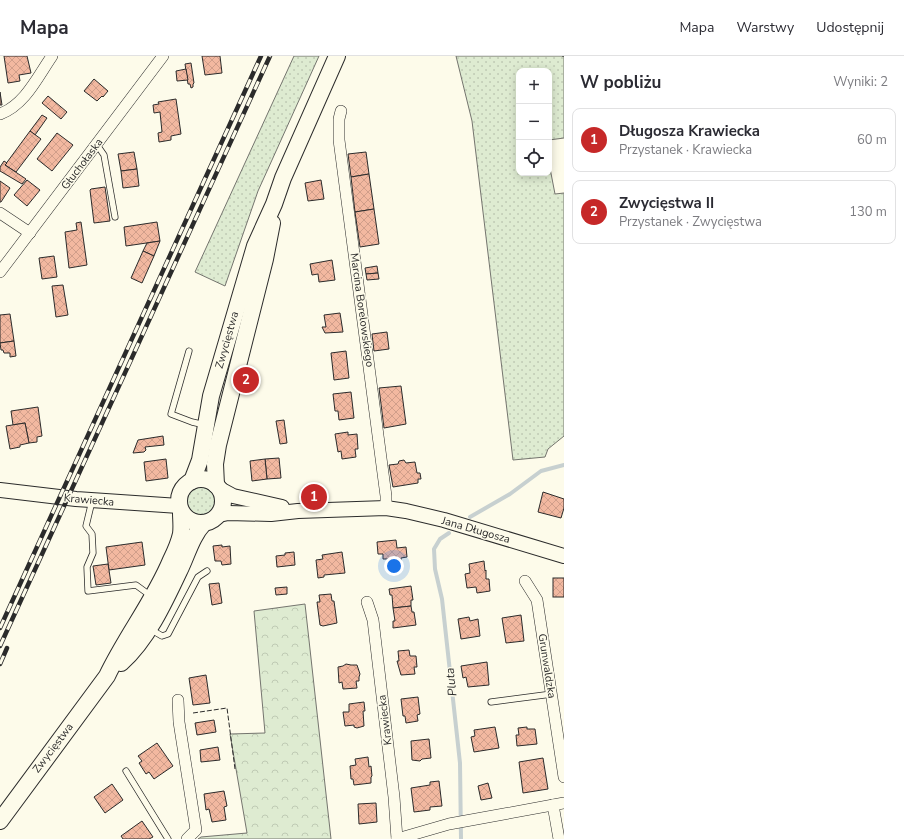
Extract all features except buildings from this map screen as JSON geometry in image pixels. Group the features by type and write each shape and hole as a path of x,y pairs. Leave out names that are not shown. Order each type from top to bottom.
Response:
{"main road":[{"name":"Zwycięstwa","path":"192,480 200,460 213,390 255,246 274,204 283,178 337,56"},
{"name":"Zwycięstwa","path":"218,487 215,464 218,445 265,259 270,237 274,204"},
{"path":"205,479 211,481 218,487 222,495 223,502 222,509 214,519 204,523 197,523 191,521 180,509 179,494 186,484 192,480 205,479"},
{"name":"Zwycięstwa","path":"107,676 115,659 153,597 178,545 181,533 180,509"},
{"name":"Zwycięstwa","path":"0,820 107,676 125,659 148,628 163,604 182,565 192,540 204,523"}],"street":[{"path":"0,114 5,112 24,97 52,56"},
{"name":"Głuchołaska","path":"0,272 164,56"},
{"name":"Marcina Borelowskiego","path":"341,111 338,119 339,140 382,464 386,508"},
{"path":"0,213 30,233"},
{"path":"218,487 232,496 298,511"},
{"name":"Krawiecka","path":"0,490 180,509"},
{"path":"218,515 228,513 271,514 298,511 386,508"},
{"name":"Jana Długosza","path":"386,508 444,520 564,556"},
{"name":"Grunwaldzka","path":"526,581 537,600 564,777"},
{"name":"Krawiecka","path":"367,602 374,628 394,797 397,839"},
{"path":"178,700 179,722 196,830 187,839"},
{"path":"397,839 471,819 559,804 559,839"}],"lane":[{"path":"97,145 104,155 115,217"},
{"path":"189,351 171,414 192,422 206,425"},
{"path":"93,500 86,526 92,534 92,553 87,567 88,590 136,585 153,597"},
{"path":"148,628 162,636 168,634 198,577 207,571"},
{"path":"491,702 552,694"},
{"path":"126,771 168,839"}],"green space":[{"path":"294,56 319,56 258,191 225,286 195,272"},
{"path":"456,56 564,56 564,138 552,140 552,68 516,68 516,176 552,176 555,194 564,193 564,436 548,449 545,457 513,460 472,121"},
{"path":"201,487 211,491 215,501 211,511 201,515 191,511 187,501 191,491"},
{"path":"305,604 331,839 198,839 201,837 247,833 230,734 265,733 254,611"}],"waterway":[{"name":"Pluta","path":"470,517 510,494 541,471 564,465"},
{"name":"Pluta","path":"449,533 440,539 434,549 435,569 442,599 460,763 461,839"}],"railway":[{"path":"0,628 261,56"},
{"path":"0,646 270,56"},
{"path":"0,664 7,648"}],"fence":[{"path":"193,713 227,708 235,769"}],"place":[{"name":"Zwycięstwa II","path":"246,380"},
{"name":"Długosza Krawiecka","path":"314,497"}]}
